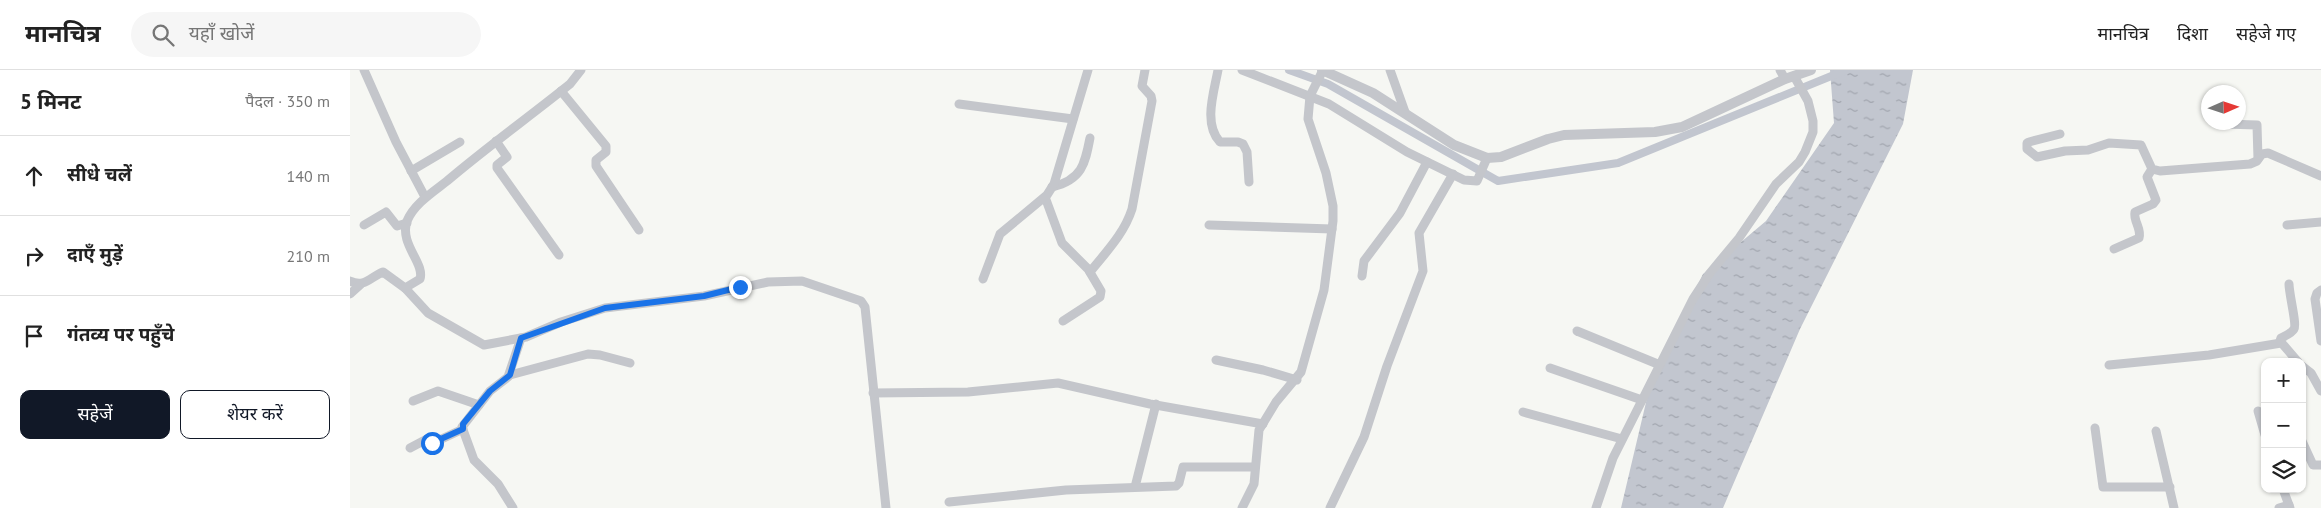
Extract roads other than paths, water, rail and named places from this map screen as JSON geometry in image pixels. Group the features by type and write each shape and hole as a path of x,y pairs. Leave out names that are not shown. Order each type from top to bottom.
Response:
{"street":[{"path":"364,70 425,197"},
{"path":"983,279 1000,234 1045,197 1052,187 1088,70"},
{"path":"1090,272 1120,235 1132,209 1152,101 1152,96 1142,86 1145,70"},
{"path":"1218,70 1211,123 1220,142 1238,142 1243,144 1247,152 1249,182"},
{"path":"1242,70 1310,96 1427,162 1470,182 1477,182 1488,158"},
{"path":"1390,70 1405,112"},
{"path":"1242,508 1252,491 1257,438 1262,424 1276,402 1297,380 1305,362 1324,290 1334,214 1330,185 1308,119 1310,96 1321,73 1359,86 1405,112 1454,145 1488,158 1501,157 1564,135 1670,131 1789,75 1811,70"},
{"path":"405,288 422,276 406,240 407,223 410,215 425,197 561,92 576,79 580,71"},
{"path":"1596,508 1608,471 1622,439 1701,285 1739,238 1776,184 1798,162 1814,132 1808,101 1789,75"},
{"path":"561,92 606,146 606,152 596,160 596,166 639,230"},
{"path":"959,104 1073,119"},
{"path":"2246,125 2257,125 2263,155"},
{"path":"2060,134 2029,142 2026,146 2027,149 2037,157 2065,151 2088,150 2109,143 2141,145 2152,169"},
{"path":"1052,187 1066,182 1083,169 1090,138"},
{"path":"496,141 507,157 496,168 559,255"},
{"path":"411,171 460,142"},
{"path":"2152,169 2160,171 2250,164 2263,155"},
{"path":"2263,155 2321,176"},
{"path":"1362,276 1364,261 1400,213 1427,162"},
{"path":"2114,249 2139,238 2140,232 2135,219 2135,212 2153,204 2156,200 2148,177 2152,169"},
{"path":"1330,508 1364,437 1387,366 1423,271 1419,233 1453,174"},
{"path":"1045,197 1062,242 1090,272 1101,295 1063,321"},
{"path":"364,225 386,212 397,226 407,223"},
{"path":"2288,225 2321,222"},
{"path":"1209,225 1332,229"},
{"path":"350,294 360,284 383,272 405,288 428,313 481,344 521,338 605,308 704,296 768,282 799,280 863,303 886,508"},
{"path":"350,281 360,284"},
{"path":"2281,343 2281,338 2292,332 2295,325 2290,303 2289,284"},
{"path":"2321,290 2317,293 2315,299 2321,341"},
{"path":"1577,331 1660,365"},
{"path":"510,375 521,338"},
{"path":"2281,343 2294,358"},
{"path":"2109,365 2209,355 2281,343"},
{"path":"513,508 498,484 474,460 463,424 490,391 510,375 588,354 600,355 630,363"},
{"path":"1216,360 1263,370 1297,380"},
{"path":"1550,368 1642,400"},
{"path":"2306,370 2311,373 2321,391"},
{"path":"873,393 968,392 1058,383 1262,424"},
{"path":"413,401 438,391 479,405"},
{"path":"1135,486 1156,404"},
{"path":"2258,411 2261,421"},
{"path":"1523,412 1622,439"},
{"path":"2095,428 2102,486 2170,487"},
{"path":"410,448 427,439 433,443 463,429"},
{"path":"2156,431 2174,508"},
{"path":"2305,448 2313,465 2321,465"},
{"path":"948,502 1066,490 1176,486 1179,483 1181,469 1185,467 1255,467"},
{"path":"2278,508 2289,506 2284,493"}],"water":[{"path":"1830,70 1913,70 1903,124 1800,329 1723,508 1621,508 1652,377 1703,274 1766,221 1834,123"}],"waterway":[{"path":"1289,70 1328,84 1498,181 1618,163 1846,70"}]}
